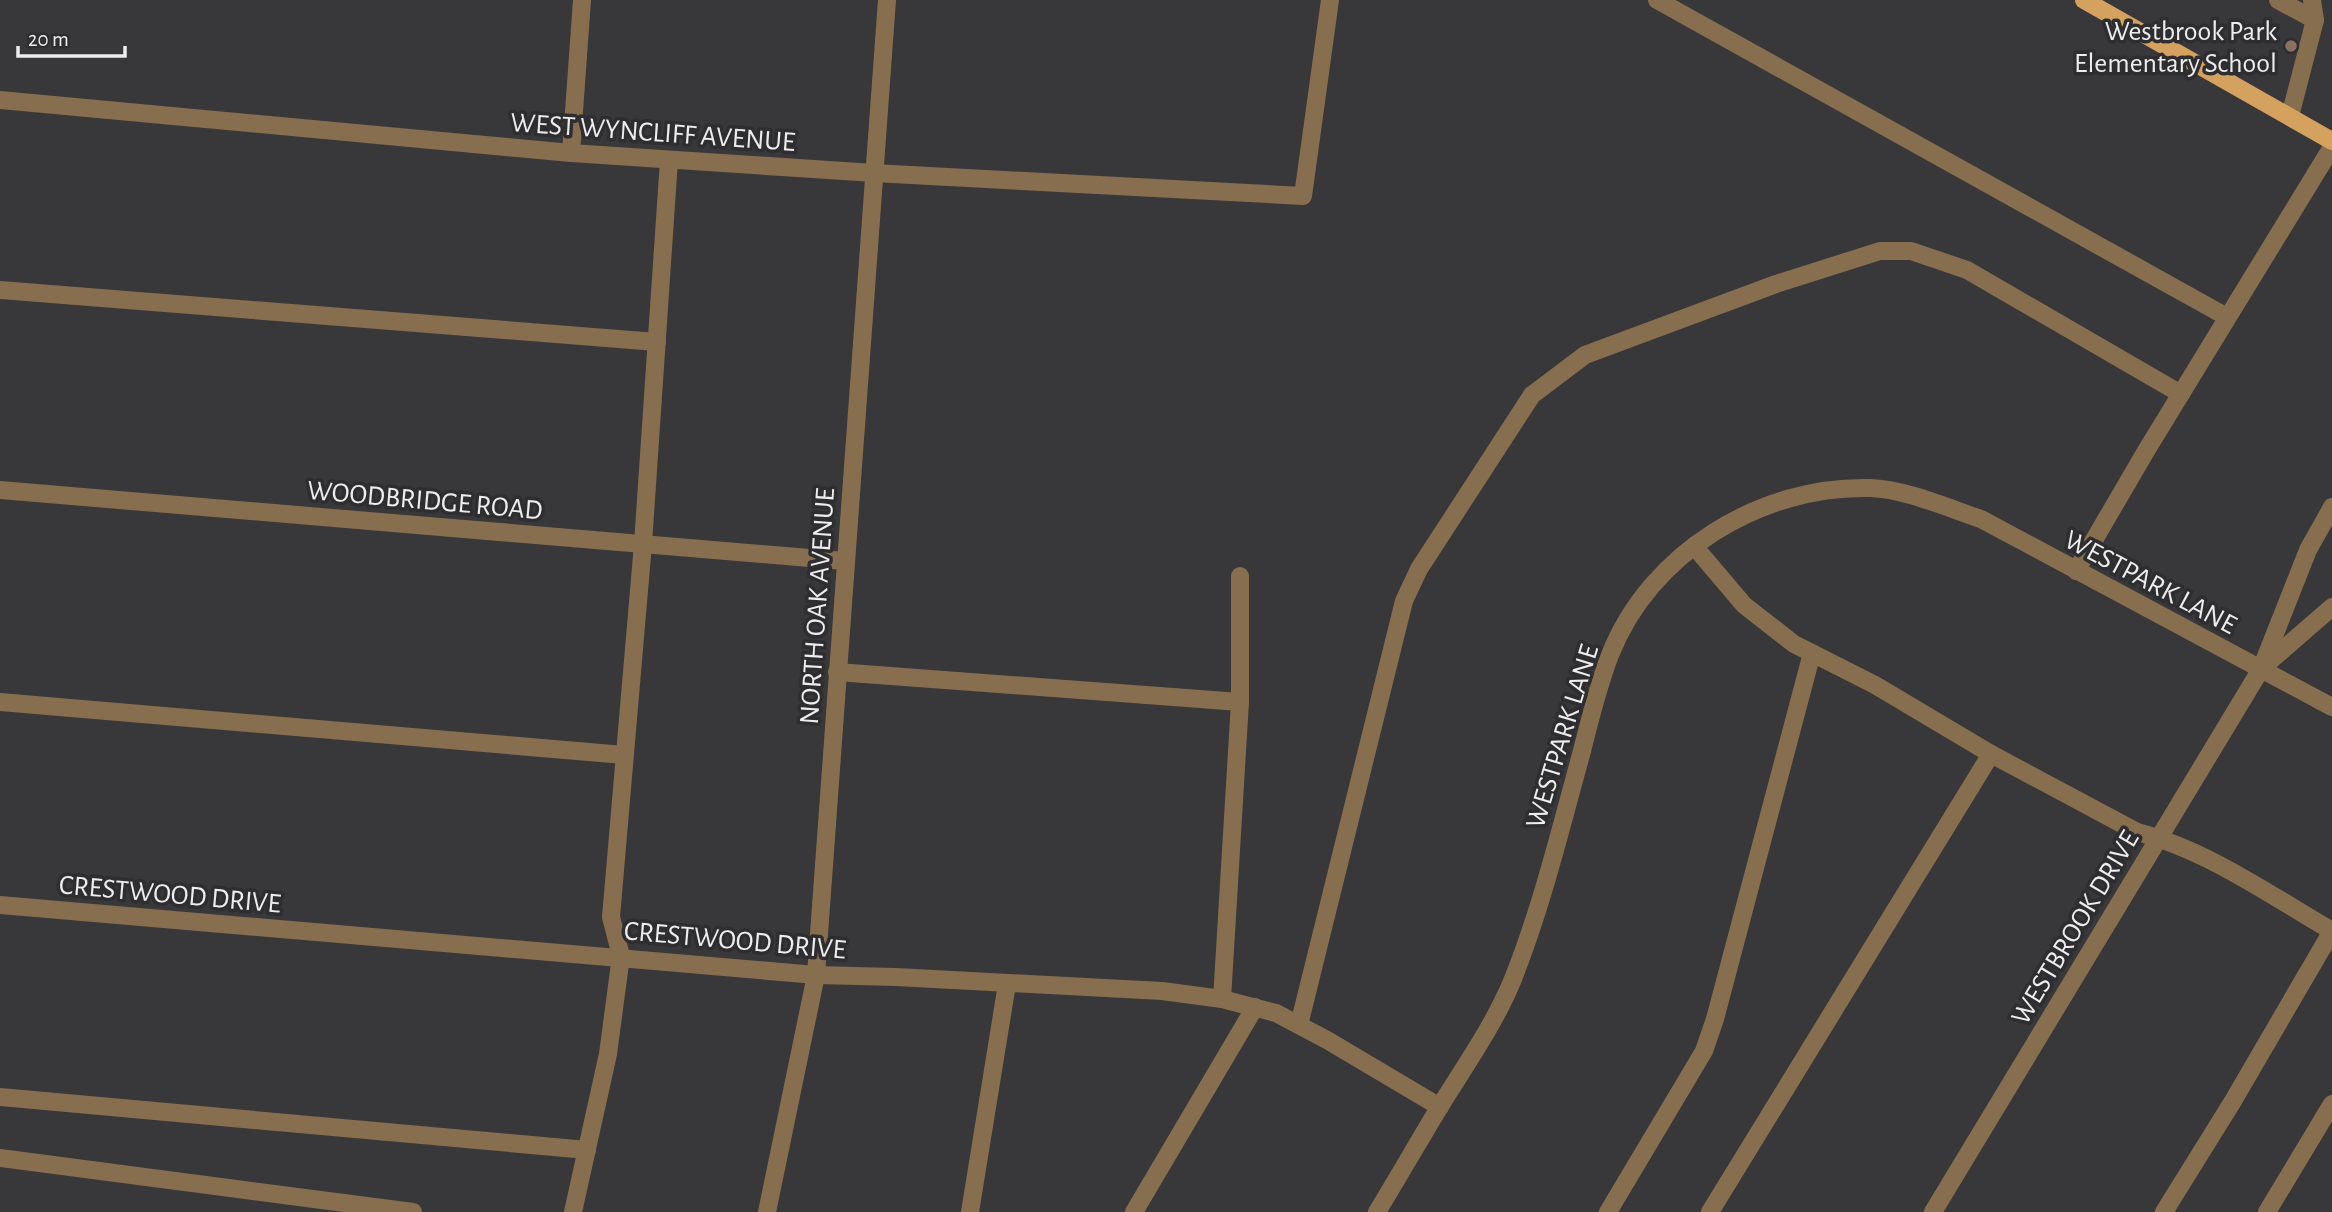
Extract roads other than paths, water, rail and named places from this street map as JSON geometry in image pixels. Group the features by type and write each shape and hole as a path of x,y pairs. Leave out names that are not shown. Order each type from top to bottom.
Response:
{"main road":[{"path":"2090,2 2332,141"}],"street":[{"path":"571,153 582,0"},
{"name":"NORTH OAK AVENUE","path":"767,1212 816,975 887,0"},
{"name":"WEST WYNCLIFF AVENUE","path":"0,100 571,153 1303,197 1330,0"},
{"path":"1657,0 2227,317"},
{"path":"2278,0 2315,20"},
{"path":"2290,116 2315,20 2312,0"},
{"path":"2076,571 2180,394 2332,147"},
{"path":"573,1212 608,1054 621,956 611,917 643,544 669,159"},
{"path":"1299,1025 1404,601 1419,569 1510,426 1532,395 1559,373 1585,355 1776,285 1880,251 1911,251 1967,270 2180,394"},
{"path":"0,290 657,342"},
{"name":"WESTPARK LANE","path":"1377,1212 1492,1023 1513,979 1541,895 1610,654 1632,614 1662,574 1694,546 1734,518 1779,502 1821,492 1871,488 1922,499 1981,519 2332,707"},
{"name":"WOODBRIDGE ROAD","path":"0,491 845,561"},
{"name":"WESTBROOK DRIVE","path":"1933,1212 2260,669 2308,550 2332,507"},
{"path":"1694,546 1744,605 1794,644 1875,685 1991,754 2137,832 2200,855 2332,931 2165,1212"},
{"path":"1223,999 1240,702 1240,576"},
{"name":"WESTBROOK DRIVE","path":"2260,669 2332,607"},
{"path":"1608,1212 1704,1051 1715,1019 1812,653"},
{"path":"837,672 1240,702"},
{"path":"0,702 624,755"},
{"path":"1710,1212 1991,754"},
{"name":"CRESTWOOD DRIVE","path":"0,905 621,956 816,975 1162,991 1223,999 1276,1013 1440,1107"},
{"path":"971,1212 1007,984"},
{"path":"1134,1212 1255,1007"},
{"path":"0,1097 587,1150"},
{"path":"2267,1212 2332,1104"},
{"path":"0,1158 412,1212"}],"place":[{"name":"Westbrook Park Elementary School","path":"2291,46"}]}
